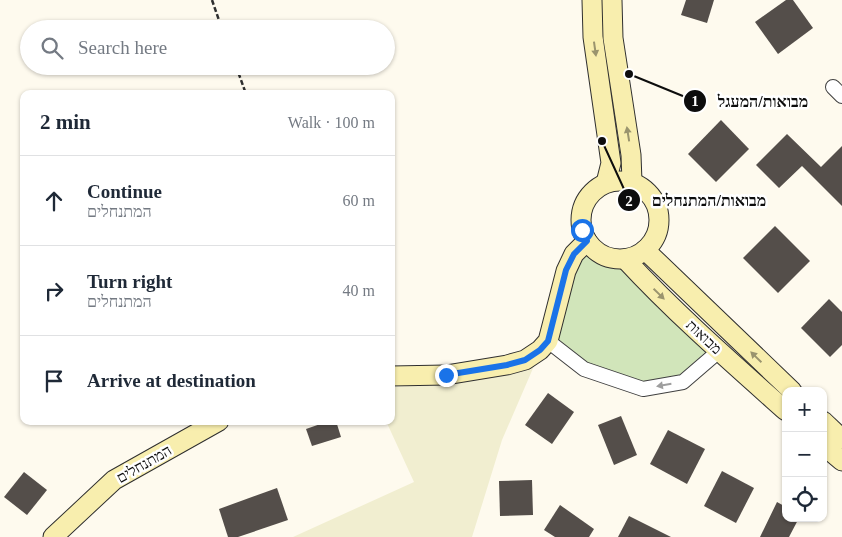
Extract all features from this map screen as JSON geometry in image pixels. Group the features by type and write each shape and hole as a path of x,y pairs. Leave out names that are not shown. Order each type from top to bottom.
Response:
{"street":[{"path":"592,0 593,37 611,163 606,183"},
{"path":"612,0 613,38 631,155 632,182"},
{"path":"619,180 632,182 643,188 651,196 657,207 659,218 658,230 653,241 636,256 625,259 611,258 600,254 587,241 582,230 583,207 588,197 606,183 619,180"},
{"path":"395,376 446,375 507,365 525,360 540,350 548,341 566,270 574,254 587,241"},
{"name":"מבואות","path":"645,250 788,387"},
{"name":"מבואות","path":"625,259 646,282 718,351 782,407"},
{"path":"548,341 584,369 644,389 683,382 718,351"},
{"name":"המתנחלים","path":"53,537 114,480 212,425"},
{"path":"827,425 842,439"},
{"path":"827,448 842,461"}],"path":[{"path":"212,0 219,20"},
{"path":"239,75 245,90"}],"shaded area":[{"path":"534,366 502,440 472,537 293,537 414,482 388,425 395,425 395,387 460,383"}],"green space":[{"path":"587,241 603,255 625,259 719,351 683,382 643,389 584,369 548,341"}],"building":[{"path":"686,0 714,0 707,23 681,15"},
{"path":"786,0 793,0 813,28 778,54 755,22"},
{"path":"721,120 749,149 716,182 688,154"},
{"path":"787,134 821,167 842,146 842,206 802,166 779,188 756,165"},
{"path":"775,226 810,261 778,293 743,258"},
{"path":"829,299 842,312 842,345 830,357 801,328"},
{"path":"548,393 574,412 552,444 525,425"},
{"path":"621,416 637,455 614,465 598,425"},
{"path":"318,425 337,425 341,437 312,446 306,429"},
{"path":"668,430 705,449 687,484 650,464"},
{"path":"722,471 754,488 736,523 704,506"},
{"path":"24,472 47,490 27,515 4,497"},
{"path":"532,480 533,515 500,516 499,481"},
{"path":"277,488 288,520 238,537 228,537 219,509"},
{"path":"777,502 782,505 782,522 797,522 789,537 760,537"},
{"path":"560,505 594,529 589,537 555,537 544,530"},
{"path":"629,516 671,537 618,537"}],"place":[{"name":"מבואות/המעגל","path":"629,74"},
{"name":"מבואות/המתנחלים","path":"602,141"}],"route":[{"path":"446,375 507,365 525,360 540,350 548,341 566,270 574,254 587,241 582,230"}]}
